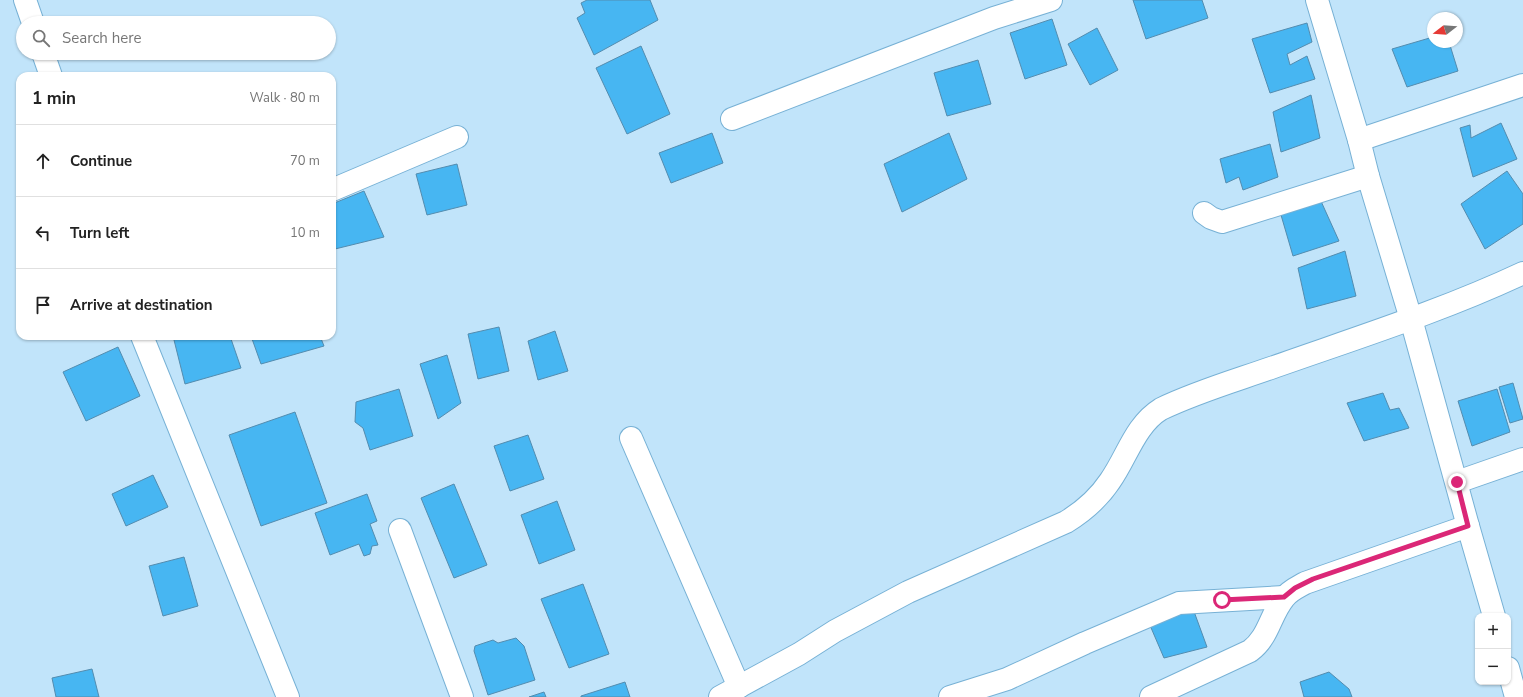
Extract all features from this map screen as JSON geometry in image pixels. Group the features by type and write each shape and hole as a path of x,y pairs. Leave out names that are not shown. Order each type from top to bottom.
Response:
{"street":[{"path":"25,0 31,16"},
{"path":"732,119 994,18 1052,0"},
{"path":"1317,0 1411,318 1493,613"},
{"path":"45,60 50,72"},
{"path":"1359,140 1523,85"},
{"path":"336,188 457,137"},
{"path":"1204,213 1211,218 1222,222 1368,176"},
{"path":"720,697 799,654 835,631 908,592 1066,522 1082,513 1096,500 1111,480 1143,424 1151,415 1161,409 1231,382 1494,287 1523,273"},
{"path":"144,340 288,697"},
{"path":"631,438 739,687"},
{"path":"1457,482 1523,459"},
{"path":"1152,697 1250,651 1260,644 1284,597 1295,588 1313,579 1468,526"},
{"path":"400,530 462,697"},
{"path":"950,697 1007,679 1085,643 1179,603 1284,597"},
{"path":"1511,679 1516,697"}],"building":[{"path":"587,0 650,0 658,20 594,55 577,18 585,13 581,3"},
{"path":"1133,0 1202,0 1208,18 1146,39"},
{"path":"1052,19 1067,65 1025,79 1010,33"},
{"path":"1307,23 1312,42 1287,54 1290,65 1307,56 1315,79 1270,93 1252,39"},
{"path":"1097,28 1118,70 1090,85 1068,44"},
{"path":"1427,39 1427,48 1451,48 1458,71 1407,87 1392,49"},
{"path":"641,46 670,114 627,134 596,68"},
{"path":"978,60 991,104 947,116 934,73"},
{"path":"1311,95 1320,138 1281,152 1273,112"},
{"path":"1501,123 1517,159 1473,177 1460,128 1470,125 1471,138"},
{"path":"712,133 723,163 671,183 659,153"},
{"path":"949,133 967,179 902,212 884,164"},
{"path":"1270,144 1278,177 1243,190 1239,177 1226,183 1220,159"},
{"path":"457,164 467,205 427,215 416,174"},
{"path":"1507,171 1523,194 1523,224 1485,249 1461,204"},
{"path":"364,191 384,237 336,249 336,202"},
{"path":"1320,199 1339,241 1293,256 1281,215"},
{"path":"1345,251 1356,296 1307,309 1298,268"},
{"path":"499,327 509,371 478,379 468,334"},
{"path":"555,331 568,371 538,380 528,341"},
{"path":"174,340 231,340 241,368 185,384"},
{"path":"252,340 322,340 324,346 261,364"},
{"path":"118,347 140,396 86,421 63,372"},
{"path":"447,355 461,403 438,419 420,364"},
{"path":"1513,383 1523,419 1510,423 1499,387"},
{"path":"399,389 413,436 370,450 363,428 355,422 356,402"},
{"path":"1497,389 1510,432 1472,446 1458,401"},
{"path":"1383,393 1390,410 1399,408 1409,428 1364,441 1347,403"},
{"path":"295,412 327,503 261,526 229,435"},
{"path":"528,435 544,479 510,491 494,446"},
{"path":"153,475 168,507 126,526 112,494"},
{"path":"454,484 487,565 454,578 421,498"},
{"path":"367,494 377,521 370,524 378,545 372,546 370,554 364,556 359,544 330,555 315,513"},
{"path":"557,501 575,550 539,564 521,515"},
{"path":"184,557 198,606 163,616 149,566"},
{"path":"583,584 609,654 569,668 541,599"},
{"path":"1192,606 1207,647 1164,658 1149,623"},
{"path":"516,638 524,646 535,680 488,695 474,651 475,646 493,640 498,643"},
{"path":"92,669 99,697 56,697 52,678"},
{"path":"1329,672 1349,689 1352,697 1304,697 1300,682"},
{"path":"625,682 630,697 581,697 581,696"},
{"path":"544,692 546,697 529,697"}],"route":[{"path":"1222,600 1284,597 1295,588 1313,579 1468,526 1457,482"}]}
